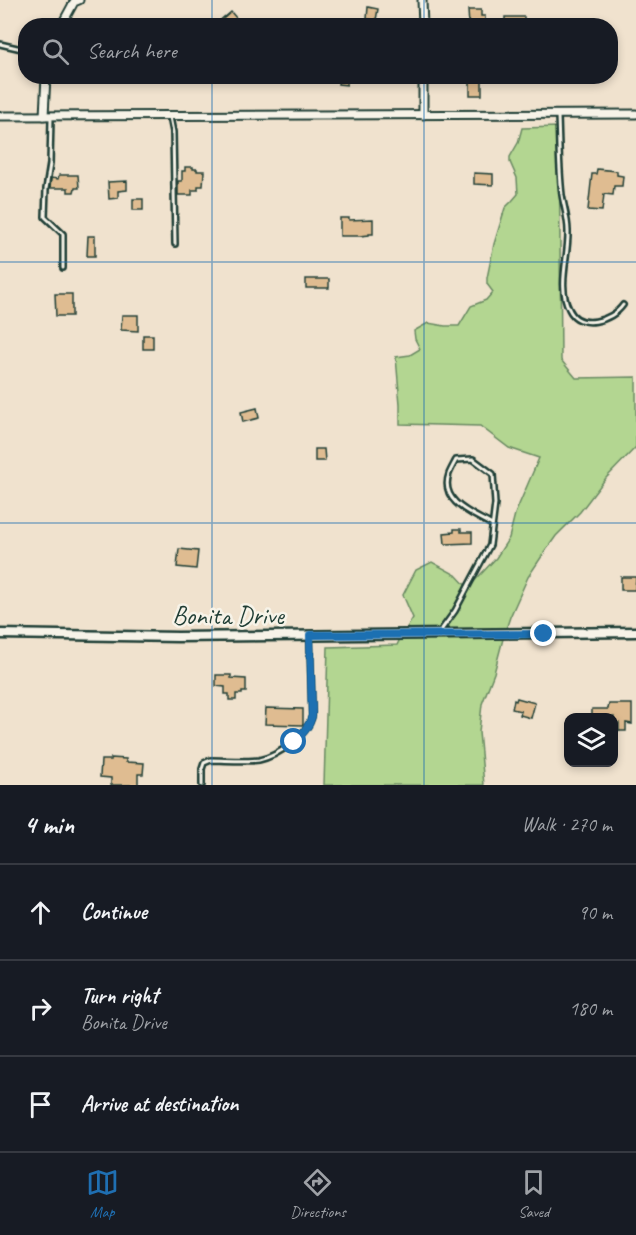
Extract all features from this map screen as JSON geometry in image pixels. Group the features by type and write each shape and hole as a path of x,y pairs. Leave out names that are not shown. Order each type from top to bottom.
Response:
{"street":[{"path":"65,18 74,2 79,0"},
{"path":"422,0 423,18"},
{"path":"46,84 48,116"},
{"path":"423,84 423,115"},
{"path":"0,116 636,114"},
{"name":"Bonita Drive","path":"0,634 178,637 636,632"}],"lane":[{"path":"0,44 18,48"},
{"path":"558,114 562,195 568,235 564,277 568,308 577,319 589,322 612,316 623,305"},
{"path":"48,116 50,164 45,217 63,234 63,268"},
{"path":"170,116 173,132 175,244"},
{"path":"438,634 455,611 490,545 495,504 493,474 473,459 456,460 448,476 448,492 457,505 492,525"},
{"path":"202,785 204,763 211,760 259,760 294,742 307,729 312,716 310,635"}],"green space":[{"path":"559,127 561,360 576,378 636,377 636,447 606,478 580,512 556,536 528,577 506,629 406,629 413,618 403,595 416,570 432,562 456,575 468,588 496,558 509,538 515,514 539,458 509,448 480,426 400,424 396,357 410,355 420,349 414,331 428,323 459,326 471,306 486,300 493,292 487,284 487,278 494,244 505,208 518,194 517,178 510,157 518,143 522,128"},
{"path":"400,639 503,639 494,673 482,704 479,732 484,785 324,785 328,647 397,645"}],"building":[{"path":"368,7 378,9 376,18 367,18"},
{"path":"468,10 481,10 481,16 485,16 485,18 468,18"},
{"path":"231,12 236,18 224,18"},
{"path":"470,84 482,84 482,95 470,95"},
{"path":"185,167 204,171 203,186 198,186 198,190 192,190 192,195 178,195 178,181 182,181 182,171 185,171"},
{"path":"597,169 617,171 617,175 623,176 622,186 614,186 613,195 604,194 602,211 588,210 592,174 596,174"},
{"path":"474,173 493,174 493,185 474,184"},
{"path":"59,175 78,175 79,188 75,188 74,192 68,192 68,188 50,188 51,178 58,179"},
{"path":"127,181 127,190 118,191 118,198 109,199 108,182"},
{"path":"133,199 143,199 143,210 133,210"},
{"path":"340,218 373,219 373,234 340,236"},
{"path":"88,236 95,236 95,256 87,256"},
{"path":"306,279 329,279 329,288 306,288"},
{"path":"55,294 72,294 72,316 56,316"},
{"path":"122,315 138,315 138,331 121,330"},
{"path":"143,335 153,335 153,349 143,349"},
{"path":"257,408 259,418 243,422 241,412"},
{"path":"315,449 324,449 325,461 315,461"},
{"path":"454,529 461,529 461,532 472,532 472,543 445,544 444,533 454,532"},
{"path":"179,549 198,551 196,569 177,567"},
{"path":"621,577 636,577 635,590 621,590"},
{"path":"216,675 231,675 231,678 246,679 246,692 236,694 236,700 229,700 229,694 225,694 225,687 216,686"},
{"path":"517,698 535,703 531,718 520,715 521,711 512,709 514,700 516,701"},
{"path":"609,704 632,704 632,724 626,723 626,731 619,731 618,713 592,713 592,709 608,709"},
{"path":"266,708 303,709 303,725 265,724"},
{"path":"111,758 144,763 143,774 138,774 138,785 111,785 111,778 100,777 101,760 111,760"}],"route":[{"path":"294,742 307,729 312,716 310,635 544,634"}]}
